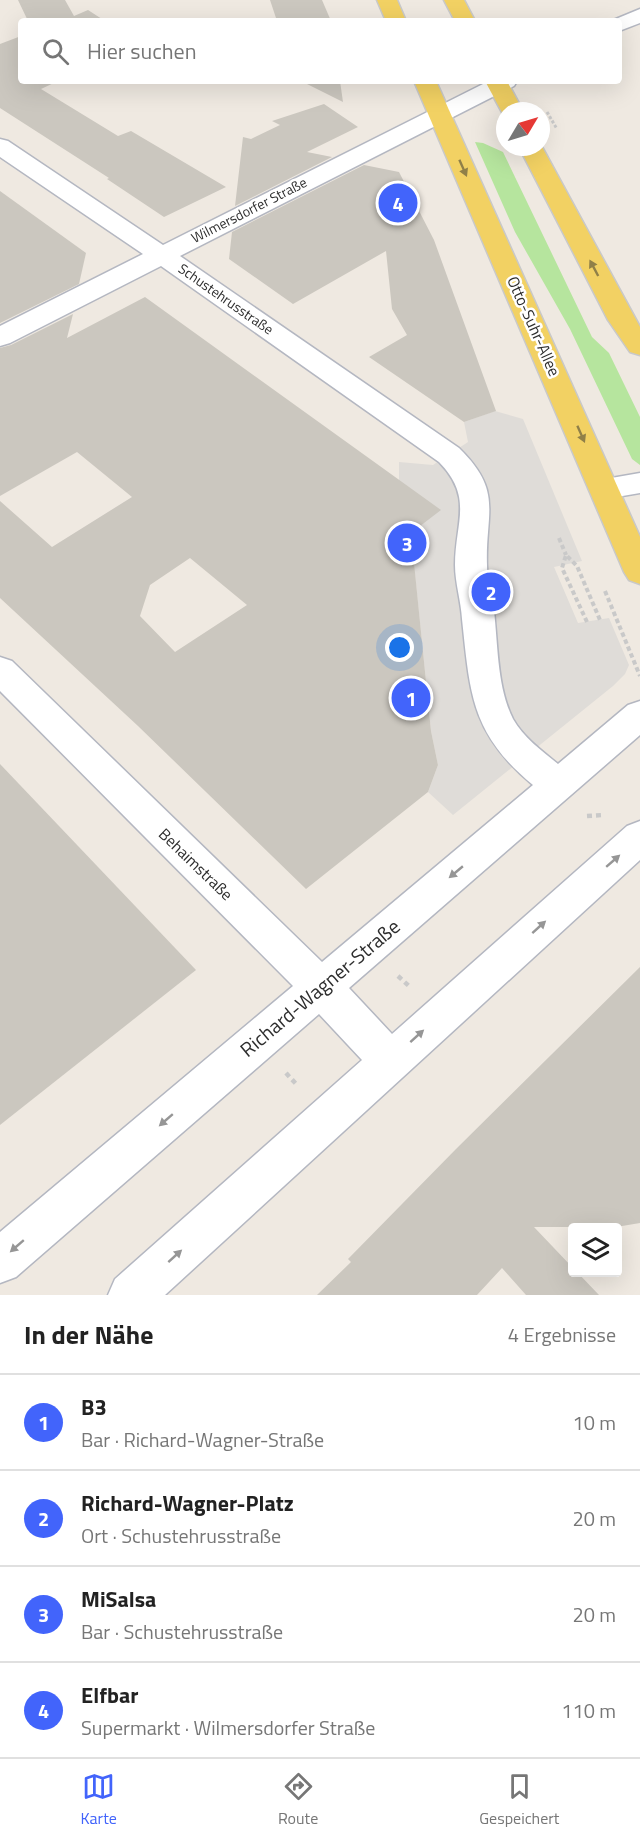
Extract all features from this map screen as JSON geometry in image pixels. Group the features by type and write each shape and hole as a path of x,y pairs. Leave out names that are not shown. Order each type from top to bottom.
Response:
{"main road":[{"path":"387,0 395,18"},
{"path":"454,0 463,18"},
{"name":"Otto-Suhr-Allee","path":"426,84 640,572"},
{"path":"501,84 508,102"},
{"path":"536,156 621,320 640,346"}],"street":[{"path":"622,24 640,15"},
{"name":"Wilmersdorfer Straße","path":"0,337 496,84"},
{"name":"Schustehrusstraße","path":"0,146 449,455 467,473 477,518 471,561 490,694 500,726 516,750 558,785"},
{"path":"605,488 640,483"},
{"name":"Behaimstraße","path":"0,670 320,986 389,1060"},
{"name":"Richard-Wagner-Straße","path":"0,1261 640,715"},
{"path":"131,1295 389,1060 640,837"}],"path":[{"path":"559,538 566,555 577,566 600,620"},
{"path":"566,555 562,568 587,622"},
{"path":"617,620 640,676"},
{"path":"392,970 417,994"},
{"path":"279,1065 300,1089"}],"green space":[{"path":"475,142 496,149 496,156 505,156 592,337 609,353 640,417 640,465 632,459 570,329 515,232"}],"shaded area":[{"path":"495,411 523,419 582,561 554,567 578,623 609,618 629,665 625,674 613,686 453,815 428,792 438,765 431,731 413,554 399,481 399,462 433,465 468,442 464,422"}],"building":[{"path":"18,0 65,0 74,16 88,10 100,18 27,18"},
{"path":"270,0 322,0 330,18 276,18"},
{"path":"18,37 18,84 52,84 41,89 118,136 131,131 226,187 164,217 107,179 109,178 0,108 0,44"},
{"path":"307,84 340,84 343,102"},
{"path":"324,104 358,127 307,152 332,157 235,206 243,137 251,139 280,125 272,121"},
{"path":"364,165 399,172 434,240 496,411 464,422 369,357 407,335 392,309 386,251 293,304 229,259 232,232"},
{"path":"0,191 86,253 79,284 0,323"},
{"path":"145,297 441,510 411,533 431,731 438,765 428,792 306,889 138,726 0,598 0,501 52,547 132,497 77,452 0,496 0,348 11,345 73,314 67,338","holes":["190,558 247,605 175,652 140,616 150,585"]},
{"path":"0,764 196,970 0,1125"},
{"path":"640,967 640,1223 622,1226 622,1223 568,1223 568,1227 534,1227 568,1263 568,1277 582,1277 599,1295 526,1295 502,1268 477,1295 317,1295 351,1262 348,1259"}],"place":[{"name":"Elfbar","path":"398,203"},
{"name":"MiSalsa","path":"407,543"},
{"name":"Richard-Wagner-Platz","path":"491,592"},
{"name":"B3","path":"411,698"}]}
